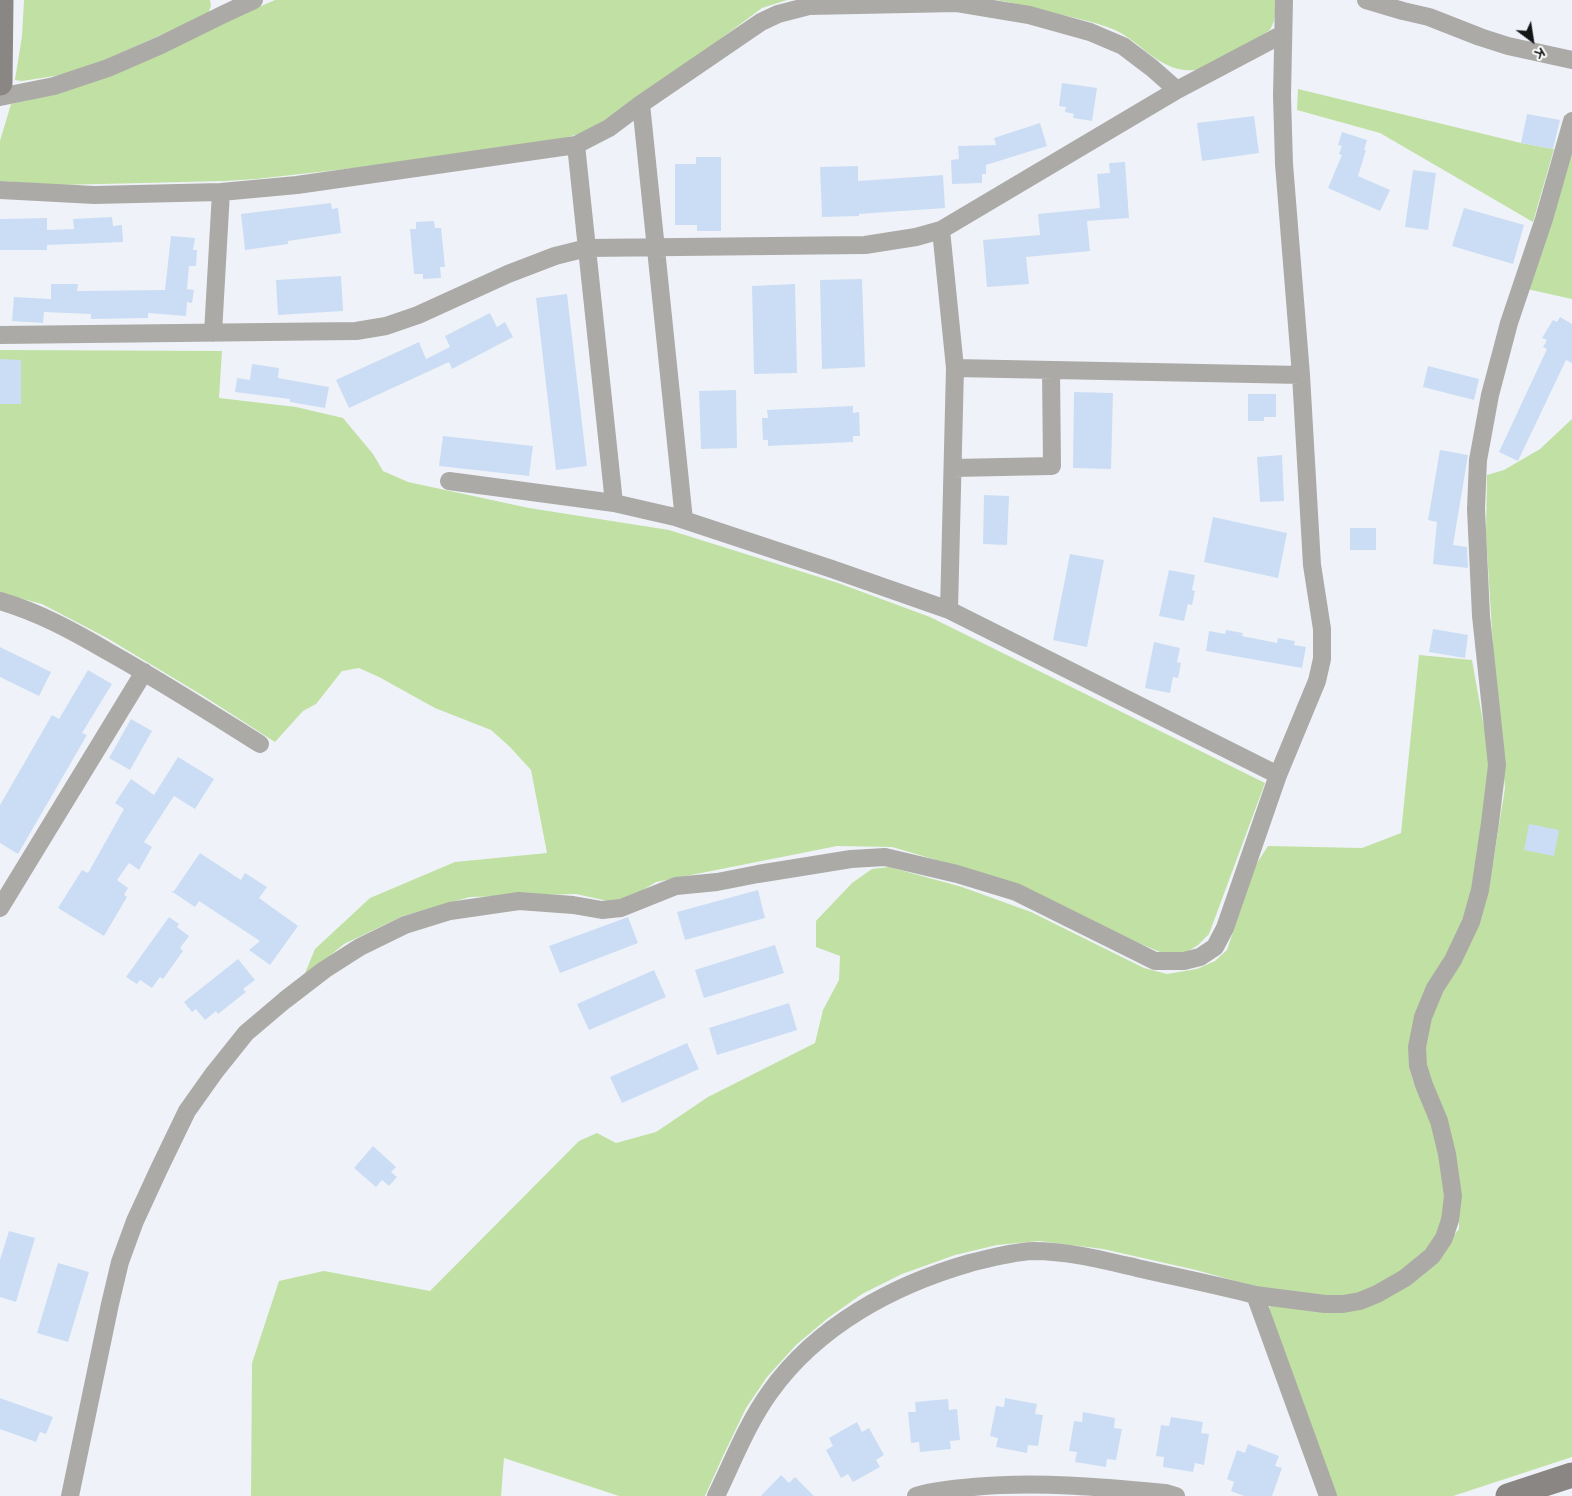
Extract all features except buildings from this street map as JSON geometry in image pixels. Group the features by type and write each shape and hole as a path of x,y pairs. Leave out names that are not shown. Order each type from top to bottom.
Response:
{"street":[{"path":"0,83 1,0"},
{"path":"0,97 54,86 108,68 161,46 254,0"},
{"path":"70,1496 120,1262 135,1221 187,1111 214,1072 246,1033 324,970 360,947 405,925 450,911 519,901 573,905 602,910 622,908 676,886 717,882 758,874 885,856 1016,892 1155,961 1184,961 1200,957 1215,946 1225,928 1278,775 1317,681 1322,659 1322,629 1312,565 1301,375 1284,164 1282,34 1284,0"},
{"path":"1366,0 1403,11 1431,8 1480,37 1508,46 1572,60"},
{"path":"0,190 94,195 221,192 297,185 576,145 609,128 640,104 761,22 778,14 809,6 957,3 1029,15 1090,32 1123,46 1177,90"},
{"path":"0,335 356,331 386,326 418,315 508,274 547,259 586,248 865,245 916,237 941,230 1177,90 1282,34"},
{"path":"640,104 684,520"},
{"path":"716,1496 752,1420 771,1391 798,1358 828,1332 860,1310 882,1297 931,1276 975,1262 1014,1253 1052,1252 1084,1256 1255,1295 1325,1304 1343,1304 1368,1297 1405,1278 1432,1256 1444,1238 1450,1220 1453,1196 1447,1154 1439,1122 1418,1066 1417,1047 1423,1017 1435,988 1453,960 1471,922 1480,890 1497,765 1481,616 1476,508 1478,460 1490,395 1504,341 1544,218 1572,121"},
{"path":"576,145 614,503"},
{"path":"213,333 221,192"},
{"path":"941,230 955,368 948,610"},
{"path":"955,368 1301,375"},
{"path":"952,468 1052,466 1051,370"},
{"path":"449,481 614,503 684,520 948,610 1278,775"},
{"path":"0,602 40,615 144,672 260,744"},
{"path":"0,908 144,672"},
{"path":"1255,1295 1328,1496"},
{"path":"1508,1496 1572,1475"},
{"path":"916,1496 958,1488 1006,1484 1088,1486 1166,1493 1176,1496"}],"green space":[{"path":"24,0 210,0 211,6 208,14 105,60 61,75 22,81 15,80 22,36"},
{"path":"275,0 787,0 762,8 656,87 602,122 582,133 561,139 417,161 256,179 59,185 0,181 0,141 11,104 69,90"},
{"path":"996,0 1278,0 1274,21 1270,30 1244,48 1215,64 1197,70 1183,70 1161,62 1121,33 1102,25"},
{"path":"1298,89 1521,143 1554,149 1533,222 1380,133 1297,110"},
{"path":"1572,131 1572,299 1527,289"},
{"path":"0,350 222,351 219,398 296,407 343,418 373,454 383,471 408,482 529,508 669,530 838,583 930,617 1265,783 1209,934 1198,945 1187,952 1160,952 1115,933 1005,880 892,847 837,846 656,882 627,900 608,901 576,894 470,897 403,916 344,944 303,978 315,949 370,898 455,862 547,853 531,770 491,730 435,708 359,668 342,671 316,704 303,711 275,742 107,638 42,604 0,593"},
{"path":"1572,419 1572,1457 1453,1496 1334,1496 1269,1311 1270,1305 1342,1310 1453,1236 1459,1229 1459,1201 1426,1071 1424,1035 1493,863 1505,788 1494,663 1486,534 1487,475 1504,470 1540,449"},
{"path":"1419,655 1472,660 1490,761 1473,894 1409,1053 1409,1068 1416,1089 1439,1138 1446,1200 1443,1222 1434,1242 1391,1279 1360,1295 1297,1298 1196,1270 1103,1249 1039,1241 997,1245 955,1255 902,1274 862,1294 828,1318 796,1345 767,1377 746,1408 705,1496 619,1496 504,1458 501,1496 251,1496 252,1363 279,1281 324,1271 430,1291 579,1141 597,1133 616,1143 656,1132 708,1097 815,1043 823,1010 839,980 840,956 816,947 816,921 852,883 872,869 889,867 962,887 1031,912 1144,968 1167,974 1197,969 1215,961 1227,950 1255,866 1268,846 1362,848 1401,833"}]}
